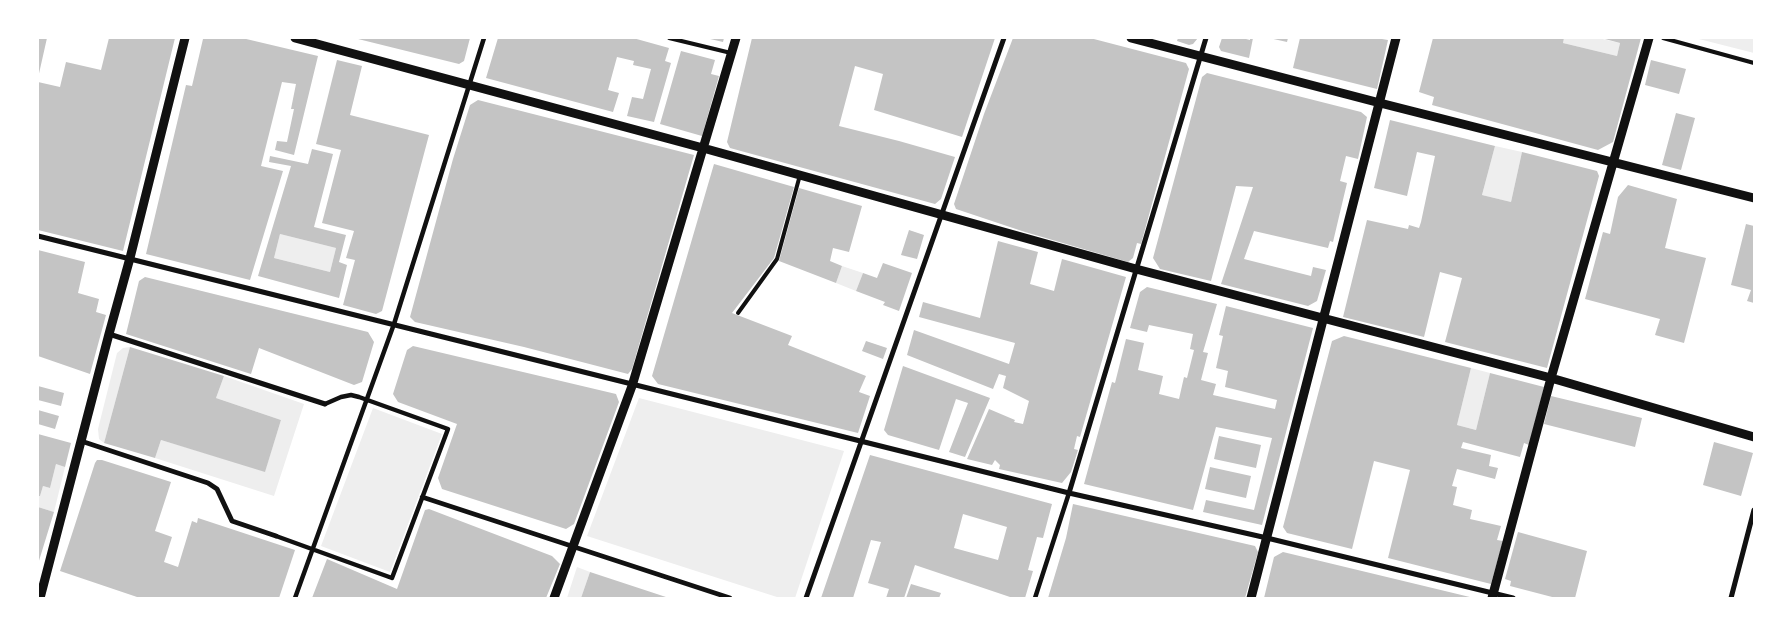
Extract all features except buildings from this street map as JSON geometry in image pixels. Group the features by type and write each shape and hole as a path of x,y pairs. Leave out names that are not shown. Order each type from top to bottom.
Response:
{"street":[{"path":"40,598 130,258 185,38"},
{"path":"296,38 703,148 1136,270 1551,378 1754,437"},
{"path":"295,598 394,324 484,38"},
{"path":"554,598 632,386 736,38"},
{"path":"806,598 1004,38"},
{"path":"1131,38 1754,198"},
{"path":"1035,598 1206,38"},
{"path":"1251,598 1396,38"},
{"path":"1493,596 1551,378 1649,38"},
{"path":"38,236 860,442 1068,493 1268,538 1493,596 1513,598"},
{"path":"81,441 208,483 217,489 232,520 392,578 448,429 351,395 325,404 109,334"},
{"path":"422,497 730,598"},
{"path":"1730,598 1754,510"}],"lane":[{"path":"669,38 731,53"},
{"path":"1663,38 1754,63"},
{"path":"738,313 777,259 800,175"}],"shaded area":[{"path":"1564,38 1598,38 1620,43 1617,56 1563,43"},
{"path":"1695,38 1754,38 1754,53"},
{"path":"1495,146 1522,152 1511,202 1482,195"},
{"path":"280,234 336,248 330,272 274,258"},
{"path":"842,266 863,273 856,291 836,283"},
{"path":"130,347 104,443 99,439 98,429 117,353 123,348"},
{"path":"1471,368 1490,373 1476,430 1457,425"},
{"path":"224,376 304,404 274,496 155,458 161,440 265,471 281,420 216,398"},
{"path":"639,398 844,451 795,598 780,598 587,536"},
{"path":"373,408 442,434 390,572 321,546"},
{"path":"56,464 65,467 54,512 38,507 38,496 40,496 43,486 50,488"},
{"path":"577,567 590,572 581,598 567,598"}]}
